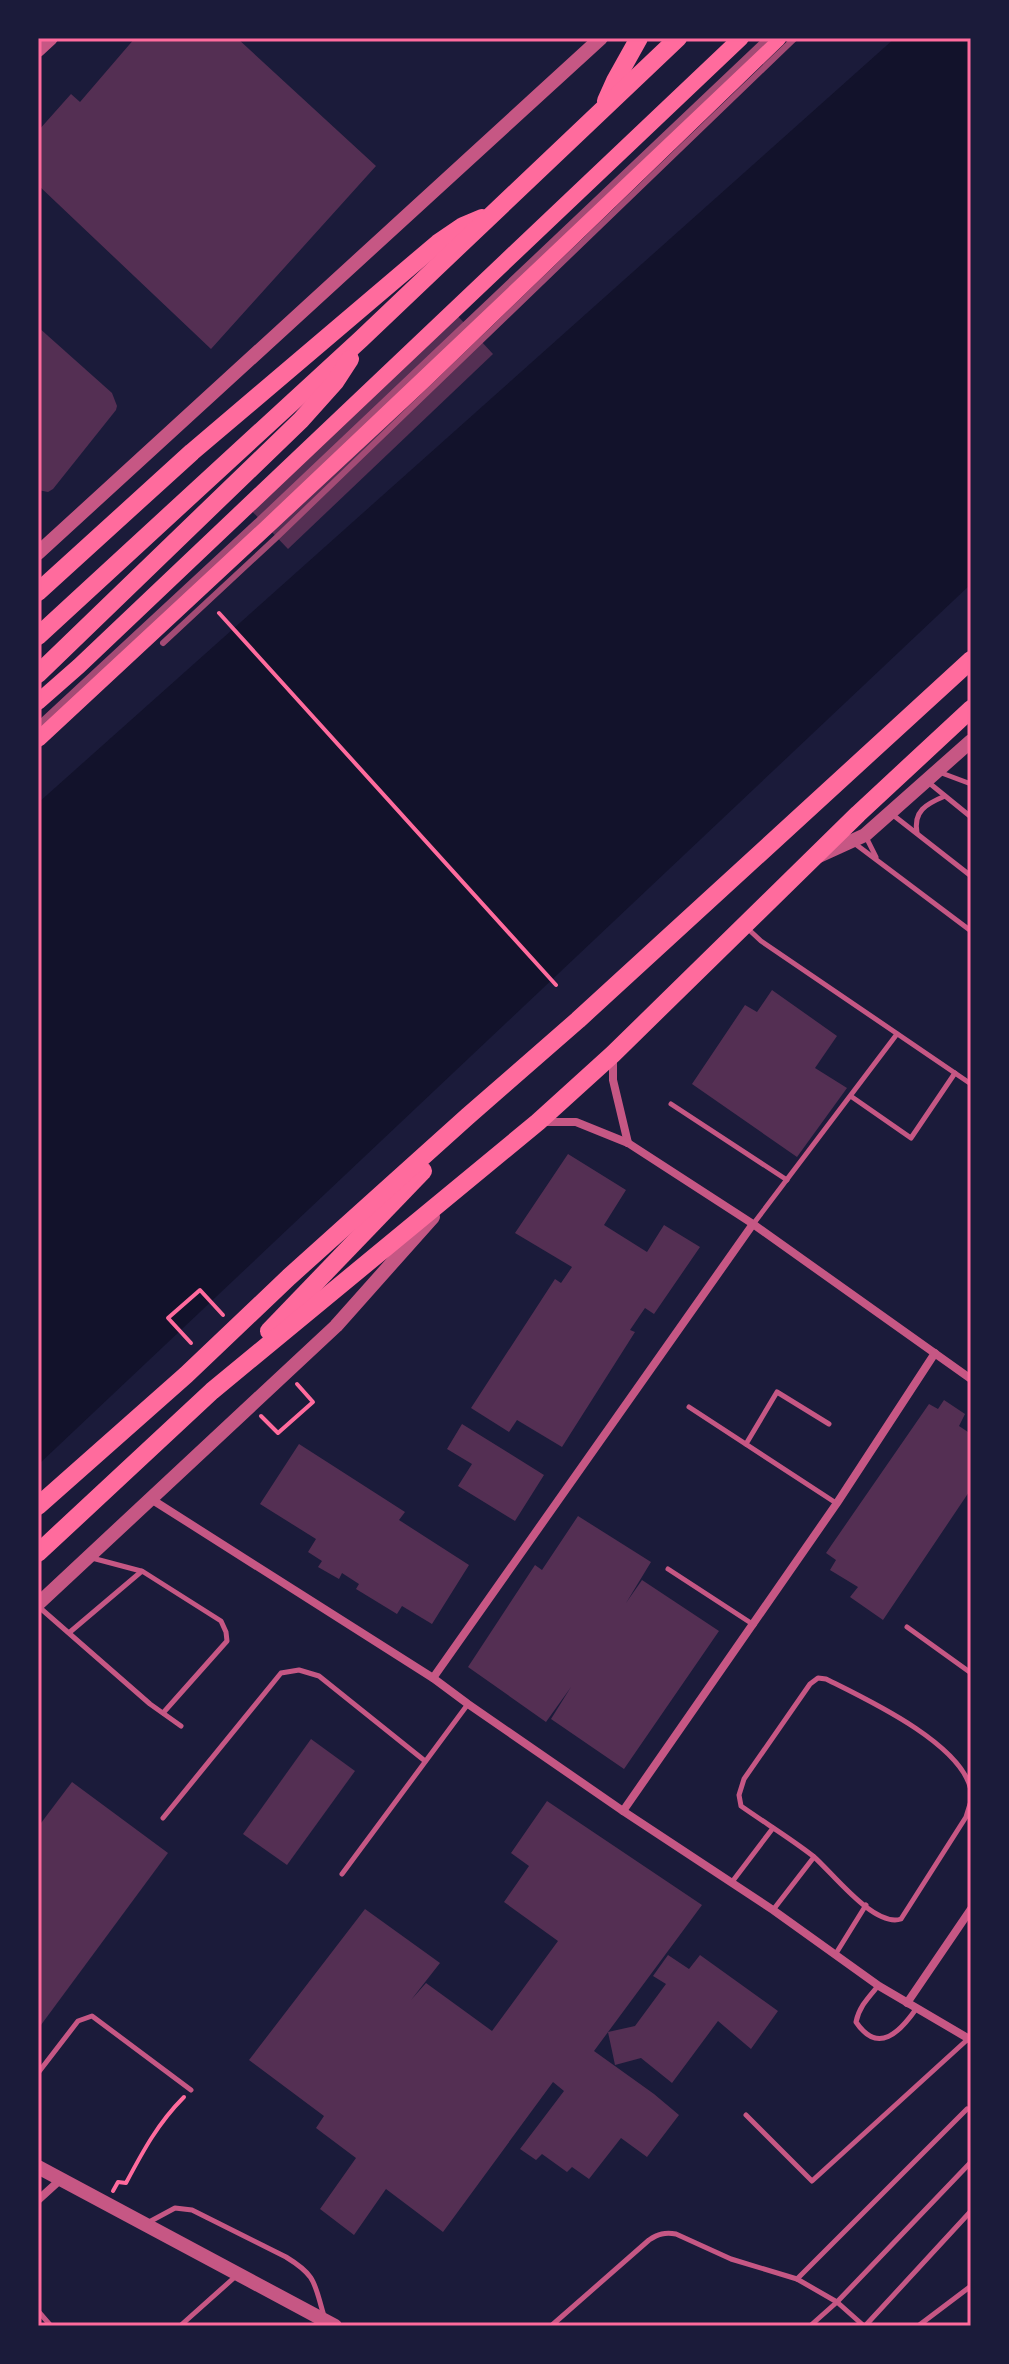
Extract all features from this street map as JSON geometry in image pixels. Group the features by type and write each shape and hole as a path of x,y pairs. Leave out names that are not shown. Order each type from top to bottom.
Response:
{"highway":[{"path":"603,107 639,38"},
{"path":"38,636 496,213 678,38"},
{"path":"38,738 423,380 777,38"},
{"path":"38,592 192,452 438,243 463,226 496,213"},
{"path":"38,674 301,420 335,382 361,339"},
{"path":"38,1506 578,1020 971,660"},
{"path":"212,1391 538,1122 613,1054 858,814 971,709"},
{"path":"38,1553 212,1391 417,1178 468,1116"}],"main road":[{"path":"38,702 741,38"}],"street":[{"path":"38,50 51,38"},
{"path":"38,553 601,38"},
{"path":"814,858 859,839 971,741"},
{"path":"613,1054 613,1080 628,1143"},
{"path":"538,1122 576,1122 628,1143 753,1224 971,1379"},
{"path":"38,1605 336,1326 468,1178"},
{"path":"433,1678 753,1224"},
{"path":"623,1811 754,1625 935,1353"},
{"path":"150,1498 433,1678 879,1986 970,2039"},
{"path":"907,2003 971,1909"},
{"path":"38,2167 330,2323"},
{"path":"38,2200 60,2180"}],"lane":[{"path":"933,776 971,784"},
{"path":"933,776 945,796 971,817"},
{"path":"918,834 917,814 926,803 945,796"},
{"path":"891,813 971,876"},
{"path":"859,839 876,858 971,931"},
{"path":"859,839 876,858"},
{"path":"746,927 761,941 971,1084"},
{"path":"753,1224 897,1034"},
{"path":"852,1097 911,1138 955,1073"},
{"path":"671,1104 787,1181"},
{"path":"746,1444 777,1392 829,1424"},
{"path":"689,1407 837,1503"},
{"path":"88,1557 142,1571 221,1621 227,1641 163,1713"},
{"path":"668,1569 754,1625"},
{"path":"70,1632 142,1571"},
{"path":"38,1605 181,1726"},
{"path":"907,1627 971,1673"},
{"path":"163,1818 281,1673 299,1670 319,1676 425,1761"},
{"path":"971,1790 969,1779 948,1755 906,1722 826,1679 818,1678 810,1684 744,1779 739,1795 741,1806 814,1857 853,1896 888,1920 895,1921 901,1919 966,1817 971,1801"},
{"path":"342,1874 468,1704"},
{"path":"732,1882 773,1828"},
{"path":"773,1910 814,1857"},
{"path":"835,1955 866,1905"},
{"path":"879,1986 858,2012 856,2022 862,2031 880,2039 893,2036 916,2009"},
{"path":"38,2073 78,2021 92,2016 191,2090"},
{"path":"746,2115 812,2181 970,2039"},
{"path":"797,2279 967,2109"},
{"path":"810,2326 837,2302 971,2162"},
{"path":"144,2225 175,2208 192,2210 286,2257 312,2276 330,2323"},
{"path":"551,2326 649,2240 667,2232 731,2259 797,2279 837,2302 864,2326 971,2211"},
{"path":"180,2326 236,2275"},
{"path":"918,2326 971,2286"},
{"path":"38,2311 51,2326"}],"path":[{"path":"219,613 556,985"},
{"path":"168,1318 200,1290 235,1329"},
{"path":"278,1433 313,1402 286,1373"},
{"path":"105,2204 118,2182 126,2183 166,2114 191,2090"}],"shaded area":[{"path":"895,38 971,38 971,584 38,1465 38,803"}],"building":[{"path":"135,38 237,38 376,166 211,349 38,185 38,131 71,94 80,102"},
{"path":"454,312 493,354 288,549 248,507"},
{"path":"38,327 112,393 117,406 48,492 38,490"},
{"path":"772,990 837,1036 815,1068 847,1088 797,1157 692,1084 745,1005 757,1012"},
{"path":"568,1154 626,1190 604,1225 647,1252 664,1225 700,1247 654,1314 645,1308 630,1330 635,1332 562,1447 517,1420 509,1432 471,1408 555,1279 561,1283 572,1267 515,1233"},
{"path":"944,1400 965,1414 959,1426 971,1434 971,1489 883,1620 850,1597 858,1587 830,1570 836,1560 826,1553 929,1404 938,1409"},
{"path":"462,1424 544,1475 515,1521 458,1486 472,1464 447,1449"},
{"path":"299,1444 405,1512 399,1520 469,1565 432,1624 402,1606 397,1614 356,1589 359,1584 342,1573 339,1579 318,1567 322,1561 308,1552 316,1539 260,1504"},
{"path":"578,1516 651,1562 626,1603 642,1580 719,1631 624,1769 551,1719 571,1687 546,1722 468,1667 535,1565 542,1570"},
{"path":"311,1739 355,1771 287,1865 243,1834"},
{"path":"72,1782 168,1853 38,2029 38,1827"},
{"path":"547,1801 702,1905 594,2051 679,2115 647,2157 621,2138 589,2179 572,2167 567,2172 542,2154 536,2160 520,2149 564,2091 553,2082 443,2232 386,2189 354,2235 320,2209 356,2158 316,2128 324,2116 249,2060 365,1909 440,1963 411,2000 426,1983 492,2031 558,1941 504,1902 529,1866 511,1853"},
{"path":"668,1955 689,1969 700,1955 778,2011 751,2049 718,2021 672,2083 641,2058 615,2065 608,2032 635,2026 666,1984 653,1976"}],"railway":[{"path":"38,725 767,38"},
{"path":"163,643 795,38"}]}
